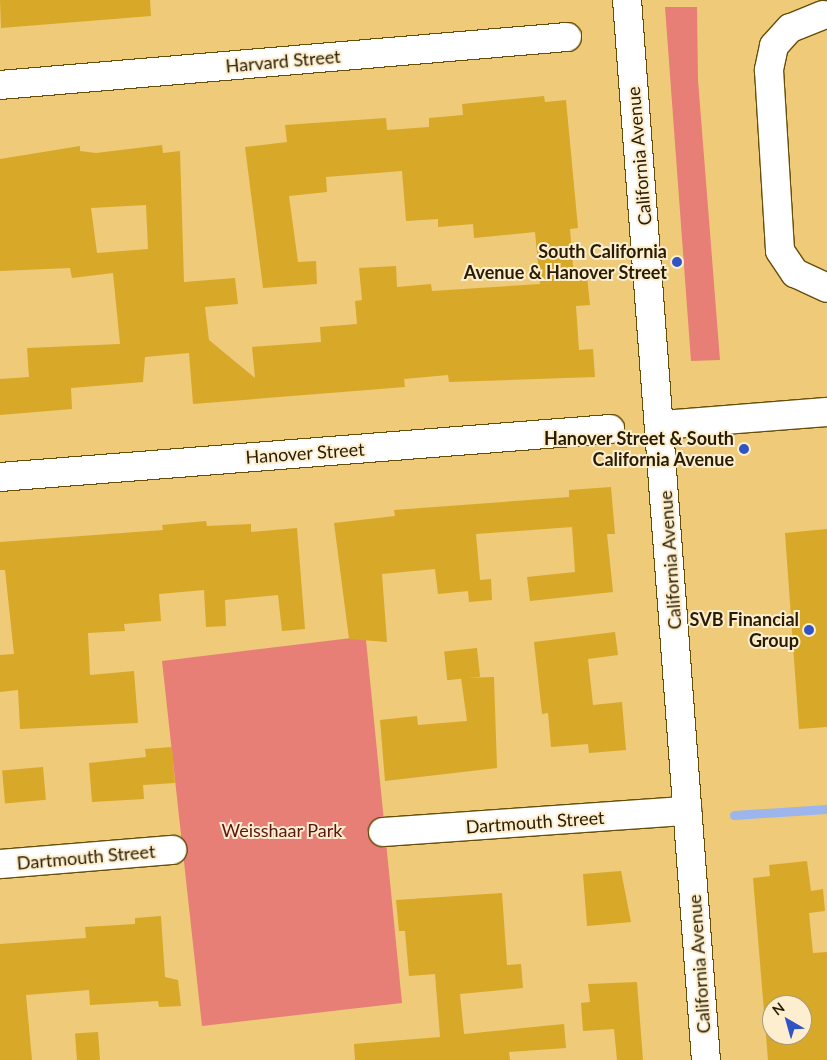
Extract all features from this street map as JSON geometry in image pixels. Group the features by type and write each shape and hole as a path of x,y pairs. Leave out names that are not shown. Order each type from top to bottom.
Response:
{"street":[{"name":"California Avenue","path":"627,0 661,425 706,1060"},
{"path":"822,15 790,28 774,46 769,70 780,251 795,273 827,288"},
{"name":"Harvard Street","path":"0,86 567,37"},
{"path":"661,425 827,412"},
{"name":"Hanover Street","path":"0,476 610,429"},
{"name":"Dartmouth Street","path":"383,832 687,811"},
{"name":"Dartmouth Street","path":"0,864 172,850"}],"green space":[{"path":"665,7 697,7 698,80 720,360 691,361"},
{"name":"Weisshaar Park","path":"360,637 366,640 402,1003 202,1026 162,661"}],"building":[{"path":"0,0 150,0 151,16 1,28"},
{"path":"544,96 545,102 566,100 578,228 570,229 574,278 587,276 590,305 576,306 579,350 593,349 595,377 449,382 448,375 404,379 405,387 193,404 189,353 145,357 143,382 71,388 72,409 0,415 0,379 29,377 27,348 120,344 113,273 72,278 70,268 0,271 0,159 80,146 80,151 96,153 162,145 163,153 180,151 184,282 235,278 238,304 205,307 209,340 255,378 252,347 321,342 320,327 357,324 355,301 362,300 359,268 396,266 397,287 431,284 432,291 540,284 535,232 474,238 473,224 438,227 438,219 406,221 402,171 326,177 327,192 289,196 298,262 316,261 317,284 263,288 245,147 287,142 285,125 386,118 387,130 429,127 429,118 463,115 462,104","holes":["146,205 148,249 97,253 91,208"]},
{"path":"611,487 615,534 607,534 613,592 530,601 527,577 575,572 572,527 476,534 480,580 491,579 492,600 469,602 468,591 438,594 435,569 382,574 387,642 349,639 334,523 395,516 394,510 569,497 569,490"},
{"path":"206,521 207,526 251,524 251,532 297,528 305,629 282,631 278,595 225,600 226,626 206,627 204,590 159,594 161,621 124,624 125,631 88,633 90,675 134,671 138,723 20,729 18,690 0,692 0,655 14,654 5,570 0,570 0,542 163,530 162,525"},
{"name":"SVB Financial Group","path":"827,529 827,727 799,729 785,533"},
{"path":"615,632 618,655 588,659 593,705 622,702 626,750 589,753 588,744 551,747 548,713 542,714 534,642"},
{"path":"477,648 480,677 447,680 444,651"},
{"path":"494,677 497,768 385,781 380,720 417,716 418,725 467,721 461,678"},
{"path":"172,747 175,783 143,785 144,799 92,802 89,763 146,757 145,749"},
{"path":"43,767 46,800 5,803 2,771"},
{"path":"807,861 811,891 823,889 825,911 809,913 813,953 827,952 827,1060 768,1060 767,1045 812,1045 812,995 763,995 753,878 770,876 769,865"},
{"path":"621,871 631,922 587,926 583,874"},
{"path":"502,893 507,965 521,964 523,988 460,994 464,1034 564,1024 566,1048 509,1052 510,1060 355,1060 354,1044 440,1037 435,974 409,976 405,931 399,931 396,900"},
{"path":"161,916 165,977 178,980 181,1006 159,1007 158,1001 90,1005 89,990 26,995 32,1060 0,1060 0,944 86,938 85,927 135,924 135,918"},
{"path":"637,982 643,1060 617,1060 614,1029 583,1031 581,1003 590,1002 588,984"},
{"path":"98,1032 100,1060 77,1060 75,1034"}],"waterway":[{"path":"734,815 827,809"}],"place":[{"name":"South California Avenue & Hanover Street","path":"677,262"},
{"name":"Hanover Street & South California Avenue","path":"744,449"},
{"name":"SVB Financial Group","path":"809,630"}]}
